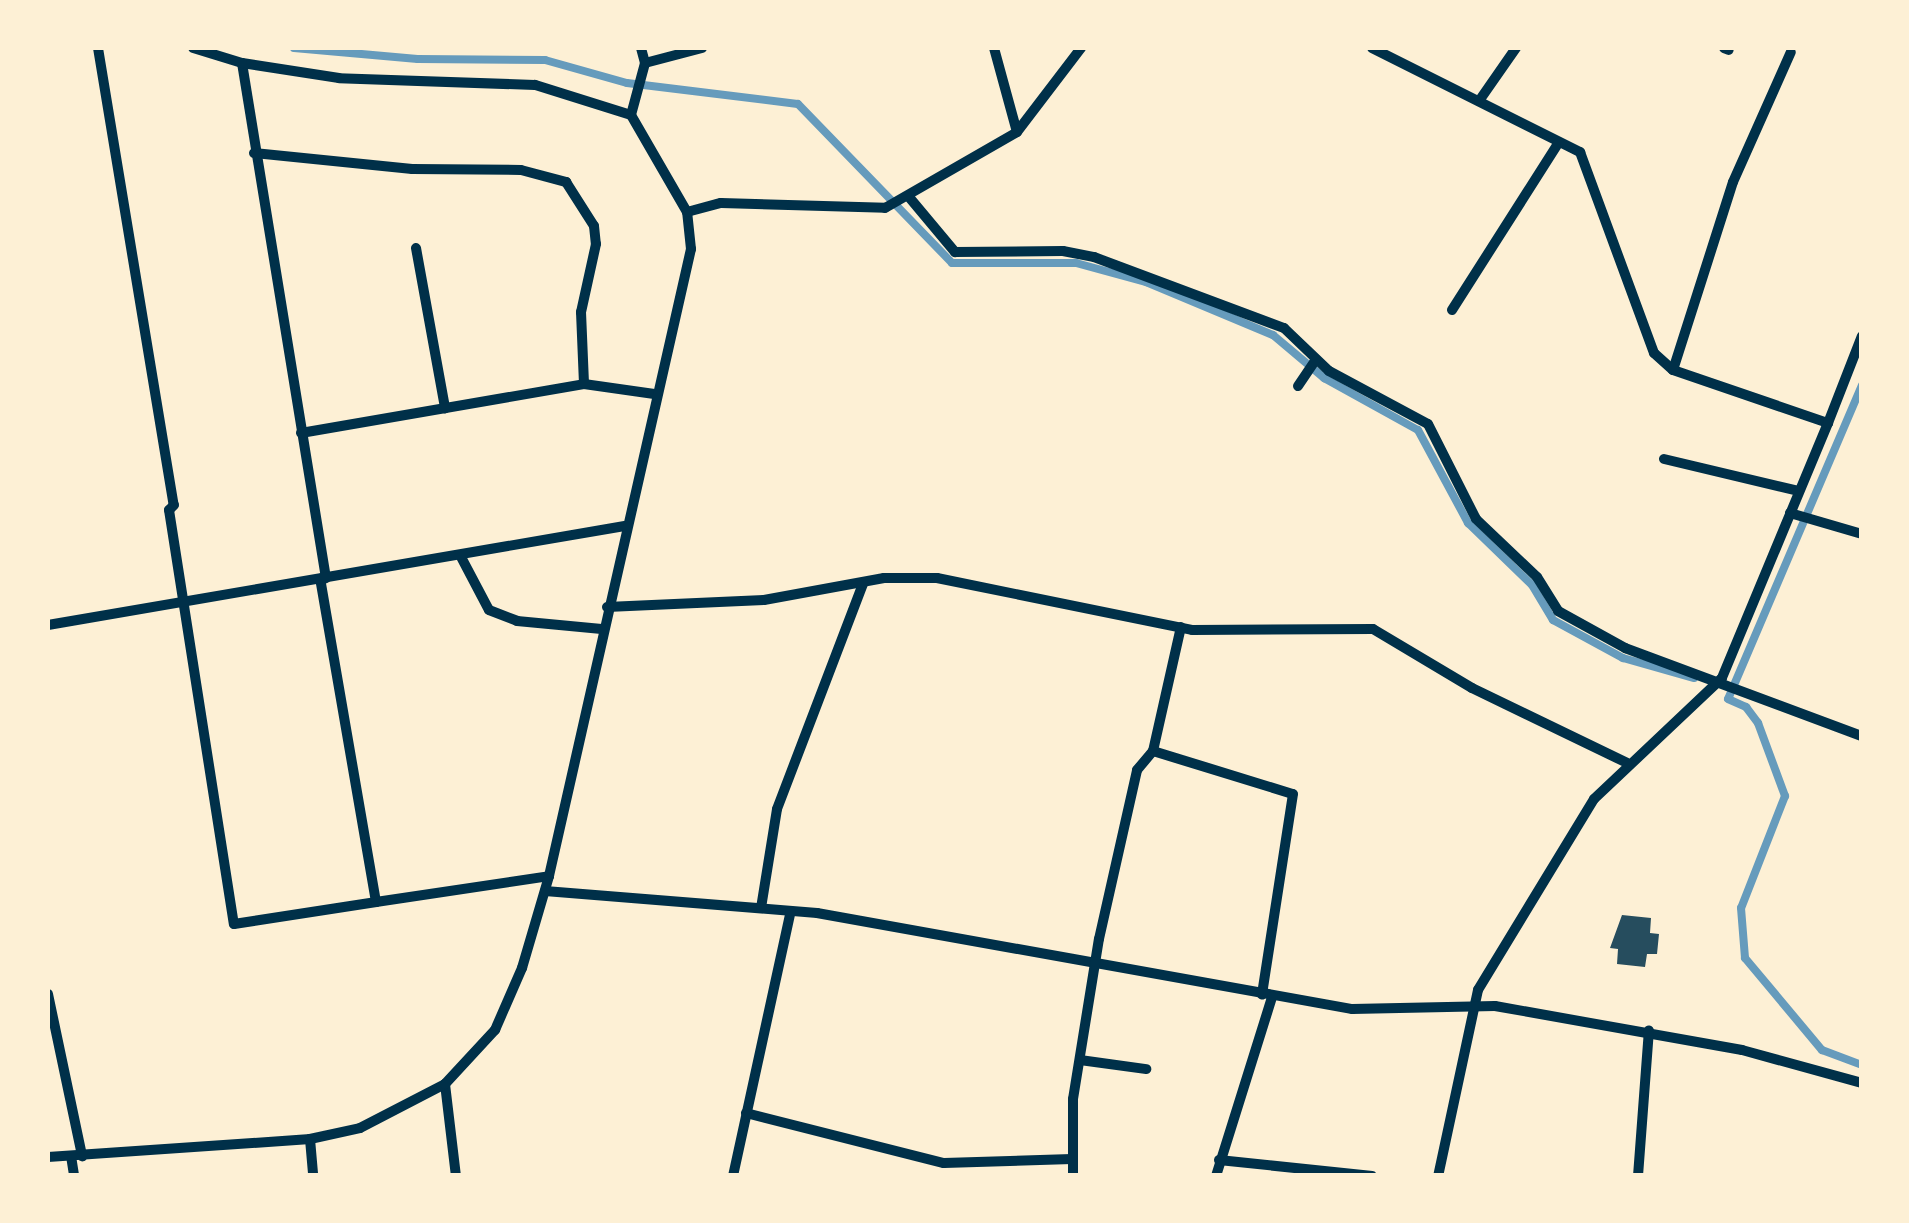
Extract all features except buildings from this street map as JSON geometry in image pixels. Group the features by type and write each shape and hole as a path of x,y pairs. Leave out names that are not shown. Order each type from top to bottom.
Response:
{"street":[{"path":"98,48 174,505 169,510 234,924 549,876"},
{"path":"193,48 242,63 368,82 536,85 634,110"},
{"path":"48,1158 310,1139 360,1128 446,1084 482,1048 508,1006 549,876 654,394 691,249 687,212 634,110 644,70 641,48"},
{"path":"644,70 702,48"},
{"path":"994,48 1017,132"},
{"path":"687,212 721,203 885,208 1017,132 1080,48"},
{"path":"1372,48 1580,152 1654,353 1673,370 1828,423"},
{"path":"1479,101 1516,48"},
{"path":"1673,370 1733,182 1791,52"},
{"path":"242,63 376,902"},
{"path":"1452,310 1559,142"},
{"path":"254,153 412,169 521,170 566,182 594,226 596,244 581,312 584,384"},
{"path":"909,197 955,252 1063,250 1094,257 1284,328 1316,359 1428,424 1476,519 1537,577 1558,611 1625,648 1707,673 1719,684 1862,736"},
{"path":"416,248 445,408"},
{"path":"1438,1176 1478,990 1570,832 1627,763 1719,684 1862,336"},
{"path":"1298,386 1316,359"},
{"path":"302,433 584,384 654,394"},
{"path":"1664,459 1798,492"},
{"path":"1792,513 1862,534"},
{"path":"48,625 625,526"},
{"path":"460,555 489,610 517,620 602,629"},
{"path":"607,606 764,600 863,584 937,578 1181,627 1373,630 1472,688 1627,763"},
{"path":"761,908 777,809 863,584"},
{"path":"1073,1176 1080,1060 1097,960 1137,770 1153,751 1181,627"},
{"path":"1153,751 1293,794 1267,996 1216,1176"},
{"path":"545,891 791,912 1097,960 1267,996 1352,1008 1475,1010 1496,1006 1650,1030 1862,1083"},
{"path":"733,1176 791,912"},
{"path":"48,994 76,1156 74,1176"},
{"path":"1638,1176 1650,1030"},
{"path":"1080,1060 1146,1069"},
{"path":"446,1084 456,1176"},
{"path":"746,1112 944,1163 1072,1159"},
{"path":"310,1139 313,1176"},
{"path":"1219,1160 1372,1176"}],"waterway":[{"path":"294,48 418,59 545,60 627,83 798,104 952,263 1076,263 1146,282 1273,335 1324,378 1418,430 1468,523 1532,585 1553,620 1623,658 1694,678"},
{"path":"1862,385 1728,699 1746,707 1758,723 1785,796 1741,908 1745,958 1822,1050 1862,1065"}]}
